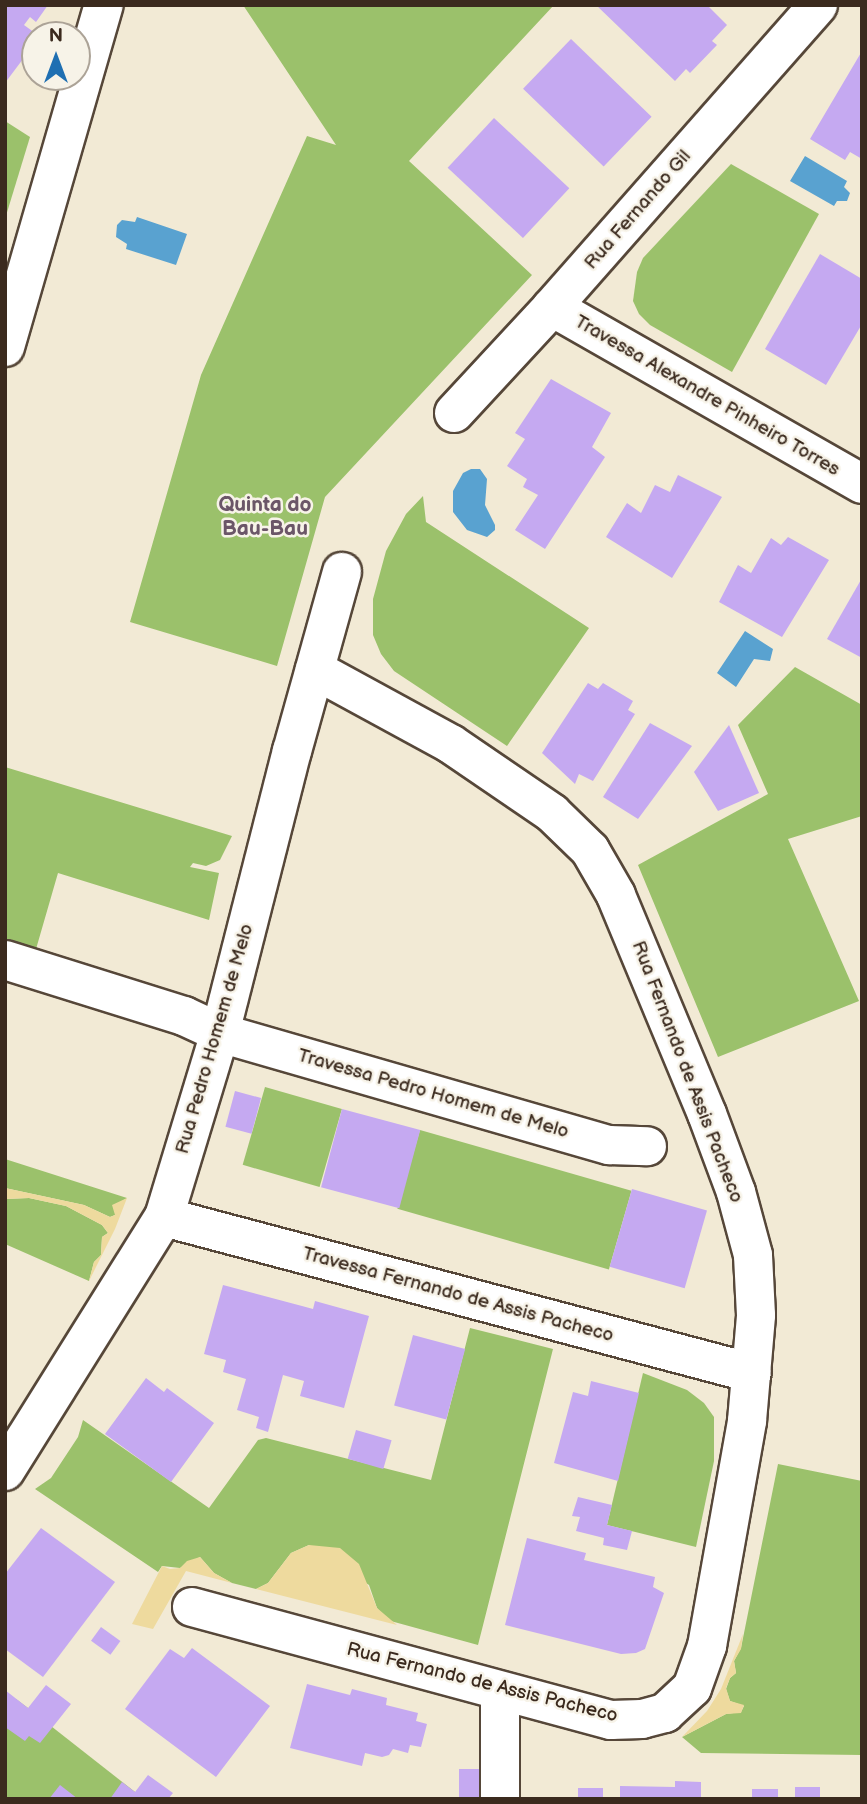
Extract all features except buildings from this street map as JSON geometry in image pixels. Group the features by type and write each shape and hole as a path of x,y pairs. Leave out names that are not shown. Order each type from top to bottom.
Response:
{"street":[{"path":"5,347 104,5"},
{"name":"Rua Fernando Gil","path":"454,413 552,307 818,5"},
{"name":"Travessa Alexandre Pinheiro Torres","path":"552,307 862,484"},
{"name":"Rua Pedro Homem de Melo","path":"5,1471 164,1217 220,1032 292,751 342,572"},
{"name":"Rua Fernando de Assis Pacheco","path":"192,1607 611,1720 642,1719 665,1713 692,1688 701,1668 738,1480 752,1373 756,1315 753,1255 736,1192 617,895 590,850 552,813 500,775 401,714 315,670"},
{"name":"Travessa Pedro Homem de Melo","path":"5,960 184,1016 220,1032 609,1145 647,1146"},
{"name":"Travessa Fernando de Assis Pacheco","path":"164,1217 752,1373"},
{"path":"500,1692 500,1799"}],"green space":[{"path":"243,5 554,5 409,161 532,275 325,497 277,666 130,622 201,375 307,136 336,145"},
{"path":"5,121 30,137 5,219"},
{"path":"731,164 819,214 732,372 650,325 639,314 633,301 637,272 643,258"},
{"path":"423,496 426,522 589,628 507,746 394,671 381,654 373,635 373,599 386,551 406,514"},
{"path":"795,667 862,705 862,816 788,839 859,1001 718,1057 638,865 768,794 738,725"},
{"path":"5,767 232,836 220,860 206,866 193,863 190,867 219,873 209,920 58,873 34,956 5,947"},
{"path":"265,1087 342,1109 320,1187 243,1165"},
{"path":"420,1130 631,1191 609,1269 397,1209"},
{"path":"5,1159 127,1198 119,1203 115,1215 110,1217 84,1205 5,1188"},
{"path":"29,1198 66,1206 102,1225 108,1233 102,1237 101,1255 94,1262 89,1281 5,1244 5,1199"},
{"path":"470,1328 553,1349 478,1645 387,1620 377,1608 369,1585 309,1545 291,1553 268,1583 256,1589 232,1583 214,1573 200,1557 180,1568 162,1566 158,1572 35,1489 51,1478 78,1437 83,1420 209,1508 258,1440 266,1438 431,1480"},
{"path":"643,1373 687,1390 704,1403 714,1417 714,1461 696,1547 607,1525"},
{"path":"778,1464 862,1481 862,1755 701,1753 682,1737 726,1714 741,1712 744,1706 730,1701 726,1689 730,1678 736,1673 734,1661 741,1648"},
{"path":"16,1699 144,1799 5,1799 5,1713"}],"sand":[{"path":"5,1188 84,1205 110,1217 115,1215 112,1205 127,1198 115,1229 89,1281 94,1262 101,1255 102,1237 108,1233 102,1225 66,1206 29,1198 5,1199"},
{"path":"309,1545 340,1548 359,1564 377,1608 397,1625 256,1589 268,1583 291,1553"},
{"path":"200,1557 214,1573 232,1583 186,1571 153,1629 132,1624 162,1566 180,1568 187,1561"},
{"path":"743,1634 741,1649 734,1661 736,1673 730,1678 726,1688 730,1701 744,1705 741,1713 726,1714 682,1737 707,1711 721,1689"}],"water":[{"path":"805,156 847,181 844,187 850,193 847,201 837,201 834,206 790,181"},
{"path":"137,217 187,234 176,265 126,249 127,244 116,237 117,225 122,220 135,222"},
{"path":"480,469 487,479 485,505 495,530 487,537 467,530 453,512 453,491 463,473"},
{"path":"745,631 773,649 770,661 754,659 736,687 717,673"}],"district":[{"name":"Quinta do Bau-Bau","path":"265,517"}]}
